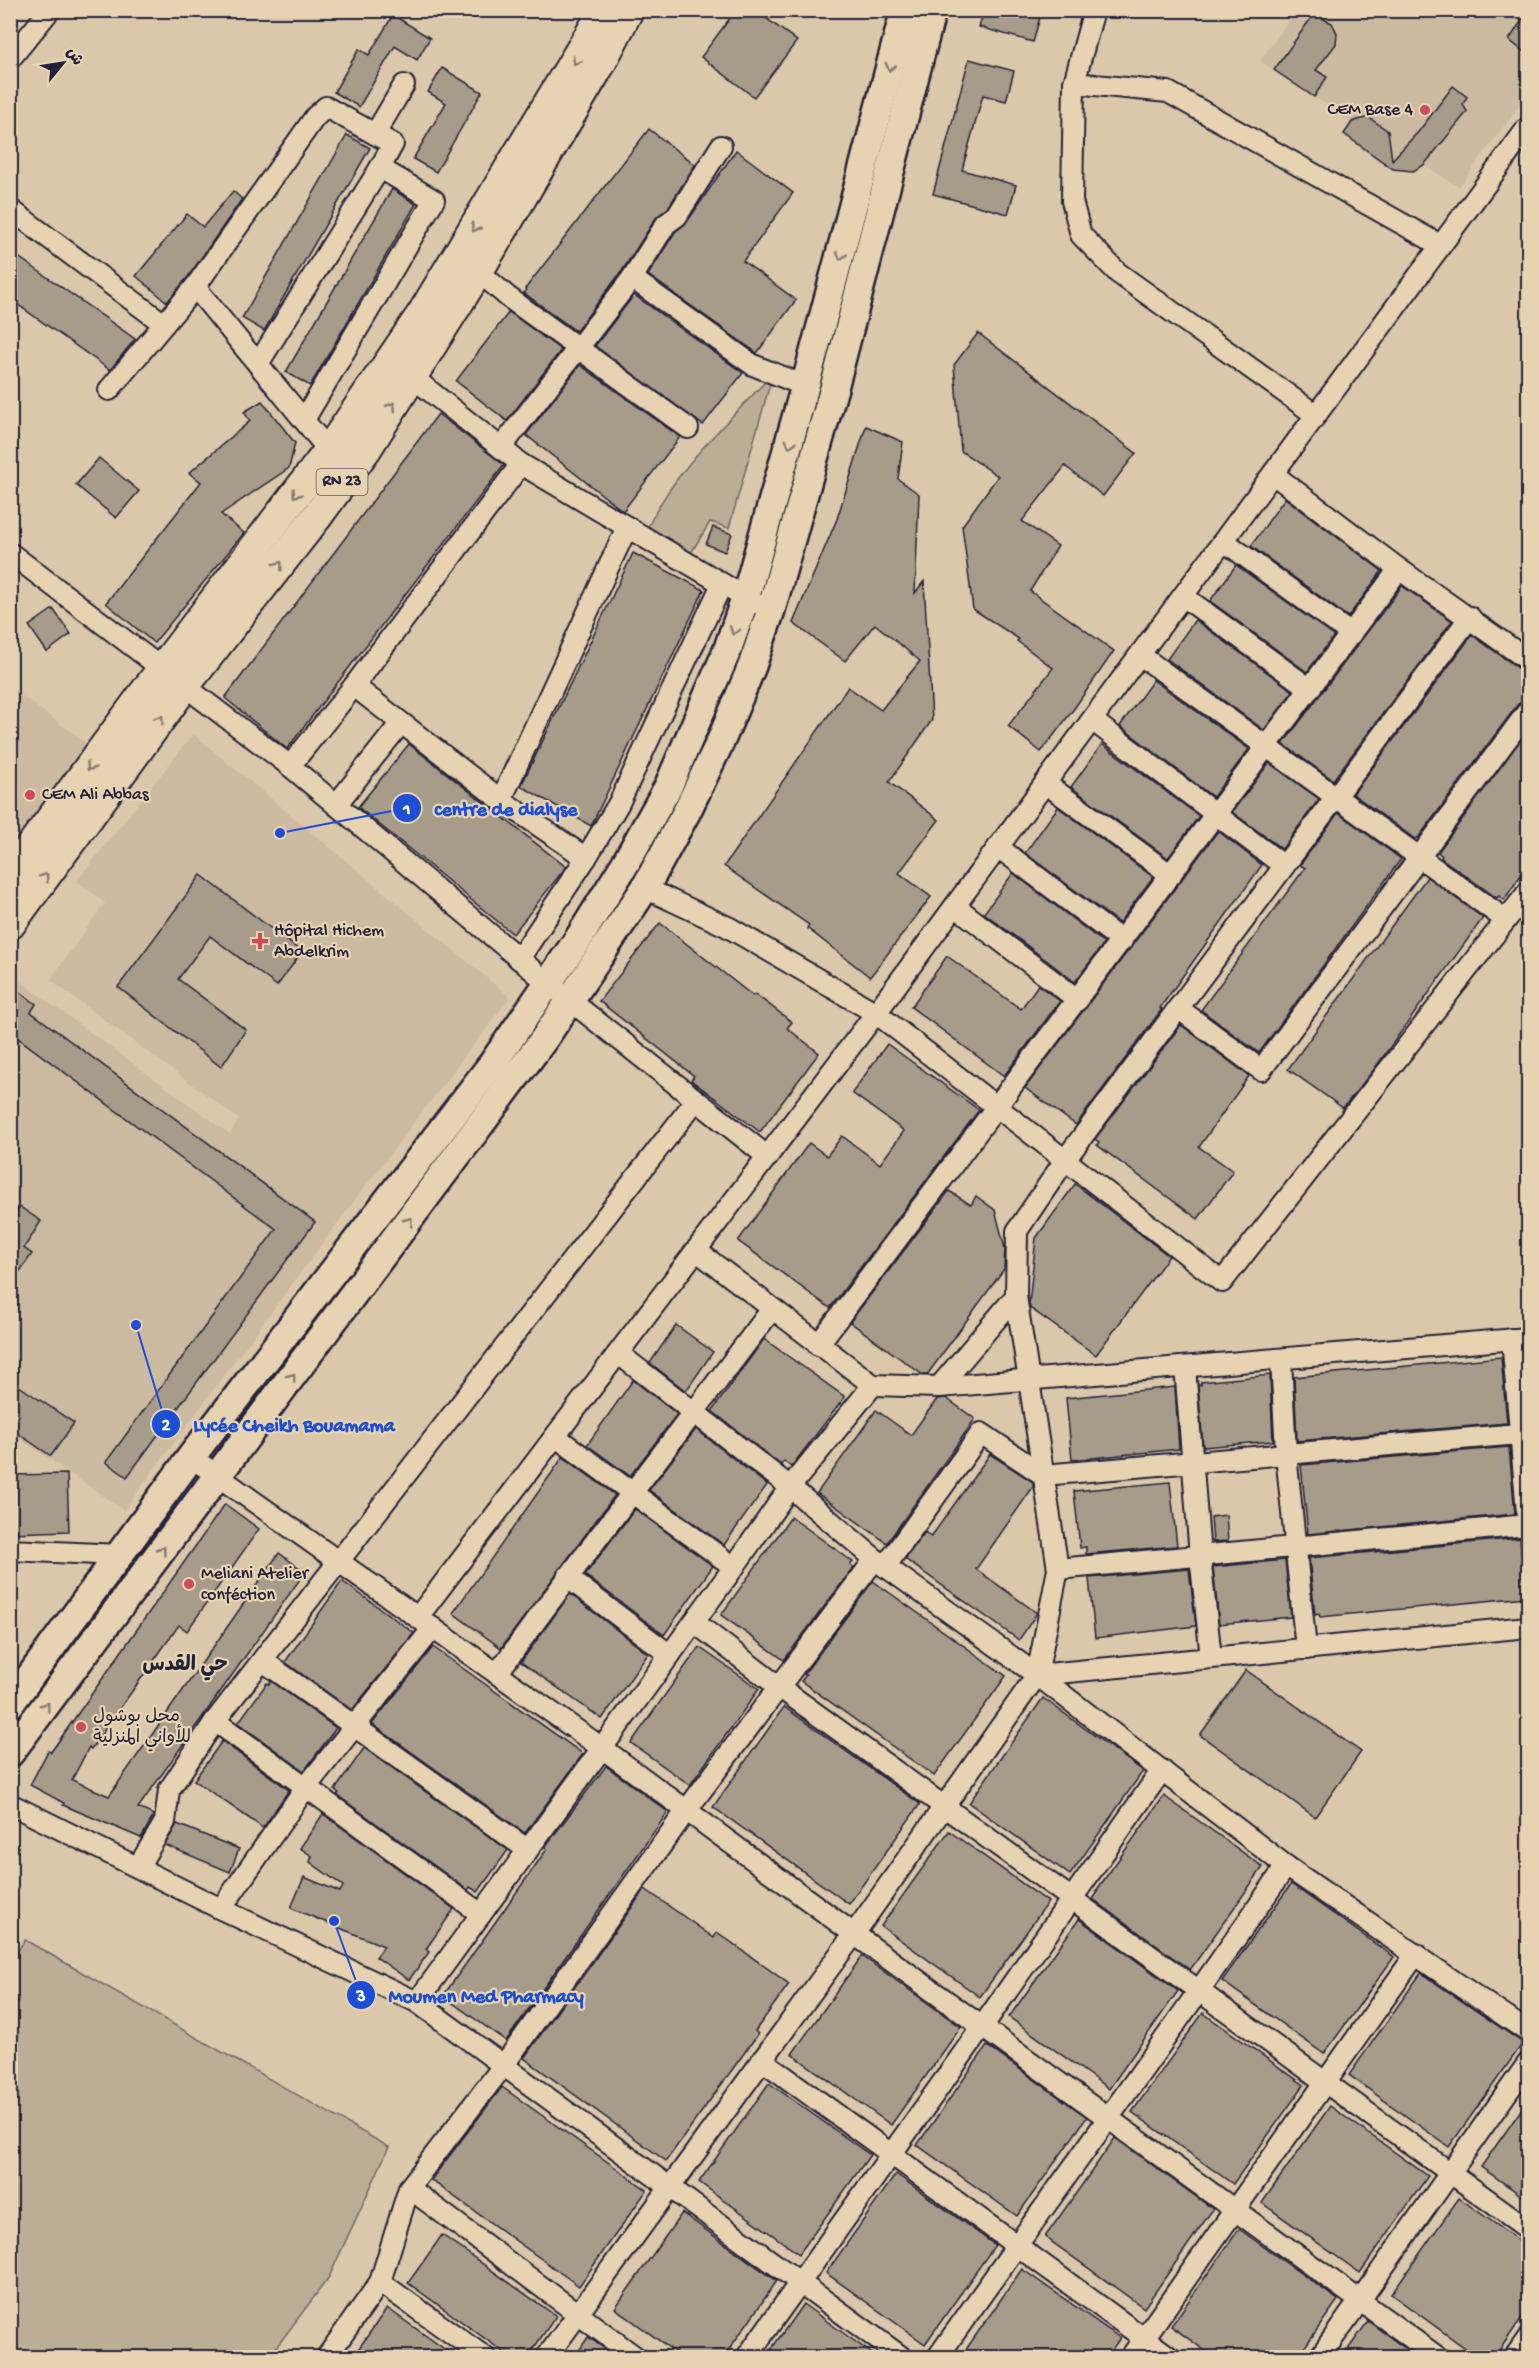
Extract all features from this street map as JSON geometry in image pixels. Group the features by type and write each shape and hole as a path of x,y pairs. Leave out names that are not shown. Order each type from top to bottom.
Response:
{"main road":[{"name":"RN 23","path":"10,924 174,676 423,313 605,10"},
{"name":"RN 23","path":"10,875 174,676 318,515 366,450 478,271 600,64 628,10"},
{"path":"10,1704 191,1456 493,1063 625,864 668,787 727,651 745,599 805,386 905,10"},
{"path":"10,1753 571,1001 645,888 687,811 722,738 752,666 771,610 834,388 932,10"}],"street":[{"path":"10,59 50,10"},
{"path":"1094,10 1074,83 1072,201 1081,235 1118,273 1316,415"},
{"path":"1074,83 1168,92 1440,245"},
{"path":"375,134 404,85"},
{"path":"109,390 195,287 315,117 326,107 393,144 258,364"},
{"path":"221,1909 306,1787 355,1726 556,1437 955,906 1528,127"},
{"path":"501,448 632,278 666,224 677,216 721,146"},
{"path":"304,420 435,200 380,168"},
{"path":"10,209 164,324"},
{"path":"478,271 508,297 688,428"},
{"path":"632,278 753,365 805,386"},
{"path":"195,287 329,451"},
{"path":"411,376 521,464 745,599 771,610"},
{"path":"291,766 521,464"},
{"path":"1273,474 1399,569 1528,660"},
{"path":"501,800 627,527"},
{"path":"1224,541 1351,634"},
{"path":"10,553 291,766 548,983 768,1157"},
{"path":"818,1345 998,1108 1399,569"},
{"path":"519,959 586,858 618,803 722,584"},
{"path":"1183,596 1310,689"},
{"path":"546,2358 854,1934 1037,1675 1058,1569 1016,1296 1017,1231 1065,1160 1470,617"},
{"path":"1140,655 1506,920"},
{"path":"354,686 501,800 586,858"},
{"path":"1178,1008 1261,1070 1528,711"},
{"path":"1092,720 1284,866"},
{"path":"336,805 401,723"},
{"path":"1045,783 1171,875"},
{"path":"998,847 1122,941"},
{"path":"645,888 728,927 876,1012 1222,1282 1528,892"},
{"path":"955,906 1078,1000"},
{"path":"138,1867 165,1822 169,1790 215,1721 696,1100"},
{"path":"697,1251 873,1385 939,1387 1520,1339 1519,1434 1528,1525 1058,1569"},
{"path":"939,1387 1016,1296"},
{"path":"497,1674 567,1577 696,1412 772,1309"},
{"path":"620,1353 790,1487 880,1563 1037,1675 1286,1866 1528,2032"},
{"path":"1281,1359 1286,1454 1306,1649"},
{"path":"1185,1367 1200,1556 1211,1658"},
{"path":"417,2002 790,1487 873,1385"},
{"path":"326,2358 380,2282 409,2188 503,2066 686,1811 779,1687 880,1563 981,1433 1043,1475 1519,1434"},
{"path":"556,1437 734,1567"},
{"path":"191,1456 602,1748 1234,2211 1439,2358"},
{"path":"10,1550 120,1555"},
{"path":"567,1577 670,1655"},
{"path":"694,1622 779,1687 1528,2229"},
{"path":"1037,1675 1528,1627"},
{"path":"263,1661 528,1850"},
{"path":"215,1721 481,1914"},
{"path":"746,2358 1162,1770"},
{"path":"10,1804 221,1909 417,2002 903,2358"},
{"path":"937,2358 1107,2118 1200,1992 1286,1866"},
{"path":"1130,2358 1416,1954"},
{"path":"762,2060 1171,2358"},
{"path":"1319,2358 1528,2063"},
{"path":"409,2188 637,2358"},
{"path":"380,2282 486,2358"},
{"path":"1514,2358 1528,2338"}],"shaded area":[{"name":"CEM Base 4","path":"1296,11 1528,11 1528,94 1459,187 1424,165 1413,171 1401,170 1389,165 1344,134 1352,122 1260,61"},
{"path":"765,382 770,384 729,528 710,522 691,553 648,527 671,487 686,468"},
{"name":"CEM Ali Abbas","path":"11,688 88,744 11,846"},
{"path":"193,734 510,997 342,1217 124,1510 11,1433 10,974 230,1134 239,1119 50,980 105,903 77,881"},
{"path":"25,1940 389,2147 329,2277 269,2357 11,2357 10,1962"}],"building":[{"path":"736,10 755,10 797,41 754,97 701,57"},
{"path":"984,10 1042,10 1033,42 979,27"},
{"path":"1528,11 1528,55 1509,40"},
{"path":"1314,14 1332,23 1337,33 1336,44 1316,70 1327,77 1314,97 1274,70"},
{"path":"393,15 430,38 417,60 395,46 359,107 334,92 359,49 369,55"},
{"path":"969,59 1014,71 1006,101 983,95 962,170 1016,185 1008,214 933,194"},
{"path":"442,68 482,92 436,172 413,159 446,103 428,92"},
{"path":"1453,86 1467,97 1463,104 1467,112 1424,165 1413,171 1393,169 1344,134 1352,122 1368,117 1388,131 1392,160 1419,131"},
{"path":"649,129 695,165 668,208 656,218 622,271 576,331 524,293 525,289"},
{"path":"347,135 370,148 264,331 242,318"},
{"path":"736,150 793,193 743,261 796,300 757,353 648,275 675,232 687,222"},
{"path":"392,189 416,204 310,386 286,372"},
{"path":"233,191 242,199 188,277 167,302 136,276 187,214 203,227"},
{"path":"10,251 135,339 110,370 10,299"},
{"path":"634,295 743,373 703,425 595,346"},
{"path":"509,312 561,350 507,421 456,381"},
{"path":"978,333 1136,453 1103,496 1065,466 1022,521 1058,546 1030,591 1114,651 1041,752 1008,726 1053,668 1017,641 1019,639 973,609 962,526 998,476 961,451 954,365"},
{"path":"580,365 680,437 623,511 526,435"},
{"path":"262,401 295,443 289,468 221,514 244,533 154,643 106,603 201,482 189,473 250,421 244,412"},
{"path":"438,414 504,465 287,749 225,698"},
{"path":"866,426 903,442 898,479 919,494 915,593 924,581 932,720 889,782 939,820 899,873 931,897 870,977 807,928 809,925 724,866 848,687 881,710 920,661 875,624 845,661 793,623 837,519"},
{"path":"99,458 139,491 116,518 76,485"},
{"path":"1285,498 1382,571 1348,617 1251,546"},
{"path":"713,527 732,534 725,552 706,544"},
{"path":"633,553 704,590 591,826 521,786"},
{"path":"1236,565 1334,636 1307,672 1210,601"},
{"path":"1402,586 1452,621 1333,780 1283,744"},
{"path":"53,609 71,634 47,652 29,626"},
{"path":"1195,620 1293,691 1264,730 1167,659"},
{"path":"1472,635 1521,670 1528,672 1528,699 1518,704 1415,839 1353,794"},
{"path":"1153,680 1249,749 1213,797 1120,726"},
{"path":"1528,730 1528,865 1504,900 1499,896 1497,898 1441,858 1438,852"},
{"path":"409,744 566,867 513,934 358,807"},
{"path":"1102,744 1199,816 1168,858 1071,787"},
{"path":"1269,763 1319,799 1282,849 1232,812"},
{"path":"1058,807 1153,877 1119,923 1025,853"},
{"path":"1338,813 1401,859 1259,1053 1201,1010 1305,868 1300,865"},
{"path":"1218,831 1262,865 1160,1008 1162,1009 1076,1125 1025,1088"},
{"path":"1013,873 1104,943 1075,982 984,913"},
{"path":"201,875 302,952 277,986 210,936 178,979 246,1030 221,1067 118,987"},
{"path":"1427,877 1483,918 1375,1068 1343,1108 1288,1069"},
{"path":"660,923 753,996 755,994 792,1022 787,1028 819,1053 760,1132 691,1080 694,1076 599,1001"},
{"path":"947,956 1021,1009 1038,985 1060,1001 1004,1076 911,1007"},
{"path":"10,985 36,1004 31,1012 315,1222 127,1477 106,1462 276,1229 10,1032"},
{"path":"1181,1025 1249,1076 1199,1147 1233,1171 1198,1219 1097,1145 1099,1142 1095,1139"},
{"path":"887,1044 979,1110 830,1308 738,1241 809,1143 827,1156 842,1136 880,1164 904,1131 852,1093"},
{"path":"1075,1184 1169,1256 1096,1355 1030,1308 1029,1304 1036,1238"},
{"path":"949,1191 971,1205 976,1196 995,1210 1005,1248 1004,1269 927,1375 923,1375 850,1322"},
{"path":"20,1207 41,1221 24,1248 32,1254 10,1285 10,1222"},
{"path":"676,1325 713,1352 686,1391 650,1363"},
{"path":"764,1339 845,1397 791,1467 784,1461 781,1465 712,1411"},
{"path":"1501,1357 1507,1423 1297,1441 1294,1377"},
{"path":"1270,1375 1273,1441 1203,1447 1198,1385 1201,1385 1201,1382"},
{"path":"10,1380 74,1423 51,1456 10,1428"},
{"path":"633,1380 677,1414 630,1476 587,1445"},
{"path":"1175,1387 1179,1449 1072,1460 1066,1398"},
{"path":"946,1398 975,1419 887,1543 817,1493 876,1410 911,1435 937,1399"},
{"path":"696,1429 767,1485 724,1545 649,1490"},
{"path":"1509,1447 1515,1514 1308,1534 1301,1465"},
{"path":"990,1454 1033,1482 1033,1487 976,1569 1037,1613 1019,1640 905,1559 925,1532 931,1537"},
{"path":"563,1457 615,1495 501,1648 453,1613"},
{"path":"67,1474 69,1531 10,1533 10,1475"},
{"path":"1170,1482 1177,1546 1086,1554 1086,1547 1080,1548 1074,1491"},
{"path":"225,1504 259,1529 187,1631 179,1625 91,1749 89,1747 72,1780 109,1796 279,1553 305,1572 138,1808 154,1815 141,1838 63,1805 64,1803 30,1785 48,1751 51,1752"},
{"path":"635,1509 713,1566 664,1635 585,1575"},
{"path":"1226,1515 1228,1541 1213,1542 1211,1517"},
{"path":"791,1517 853,1562 850,1565 854,1567 784,1660 721,1615"},
{"path":"1520,1538 1526,1597 1320,1617 1319,1614 1315,1615 1309,1558"},
{"path":"1285,1560 1291,1617 1219,1624 1213,1567"},
{"path":"1189,1569 1196,1626 1095,1638 1089,1578"},
{"path":"342,1581 414,1633 352,1710 285,1662"},
{"path":"873,1581 1006,1676 934,1776 801,1681"},
{"path":"570,1594 648,1654 602,1719 521,1662"},
{"path":"433,1647 583,1754 525,1833 372,1724"},
{"path":"699,1647 759,1689 690,1785 631,1743"},
{"path":"1246,1670 1361,1752 1315,1817 1200,1735"},
{"path":"271,1681 336,1728 304,1771 238,1723 267,1683"},
{"path":"1043,1698 1143,1771 1070,1875 969,1803"},
{"path":"784,1707 920,1804 849,1904 713,1807"},
{"path":"222,1741 289,1790 263,1828 194,1780"},
{"path":"364,1748 508,1850 478,1892 470,1887 468,1890 337,1795 339,1793 335,1790"},
{"path":"606,1766 668,1812 506,2041 443,1996 547,1849 545,1847"},
{"path":"1164,1796 1263,1867 1190,1970 1093,1899 1098,1892 1096,1891"},
{"path":"323,1814 454,1909 426,1949 429,1952 409,1980 376,1957 384,1946 291,1908 304,1877 340,1892 343,1886 310,1862 312,1856 300,1848"},
{"path":"177,1824 239,1849 230,1872 165,1845"},
{"path":"949,1831 1048,1902 980,1997 881,1926"},
{"path":"1291,1884 1394,1957 1324,2054 1222,1981"},
{"path":"645,1889 714,1938 717,1932 789,1984 755,2031 758,2034 666,2161 524,2058"},
{"path":"1079,1919 1178,1991 1109,2089 1009,2017"},
{"path":"862,1956 961,2027 891,2125 792,2054"},
{"path":"1421,1973 1523,2043 1449,2147 1349,2075"},
{"path":"1203,2013 1304,2085 1233,2184 1132,2112"},
{"path":"987,2046 1087,2117 1017,2216 917,2145"},
{"path":"769,2083 870,2155 799,2254 699,2182"},
{"path":"502,2087 647,2190 579,2286 431,2180"},
{"path":"1528,2100 1528,2200 1481,2167"},
{"path":"1330,2106 1428,2176 1360,2273 1262,2203"},
{"path":"1115,2138 1213,2209 1144,2308 1045,2237"},
{"path":"896,2174 995,2245 925,2344 826,2273"},
{"path":"1459,2198 1528,2247 1528,2309 1494,2358 1479,2358 1391,2294"},
{"path":"682,2213 777,2281 723,2358 683,2358 615,2308"},
{"path":"1239,2229 1338,2300 1297,2358 1215,2358 1171,2326"},
{"path":"442,2235 556,2316 527,2358 512,2358 408,2283"},
{"path":"1022,2269 1120,2338 1106,2358 960,2358"},
{"path":"803,2304 878,2358 765,2358"},
{"path":"387,2308 457,2358 352,2358"},
{"path":"1368,2321 1418,2358 1342,2358"},
{"path":"588,2337 605,2349 616,2358 574,2358"}],"place":[{"name":"CEM Base 4","path":"1425,110"},
{"name":"CEM Ali Abbas","path":"30,795"},
{"name":"centre de dialyse","path":"280,833"},
{"name":"Hôpital Hichem Abdelkrim","path":"260,941"},
{"name":"Lycée Cheikh Bouamama","path":"136,1325"},
{"name":"Meliani Atelier conféction","path":"189,1584"},
{"name":"محل بوشول للأواني المنزلية","path":"81,1727"},
{"name":"Moumen Med Pharmacy","path":"334,1921"}],"district":[{"name":"حي القدس","path":"185,1666"}]}
